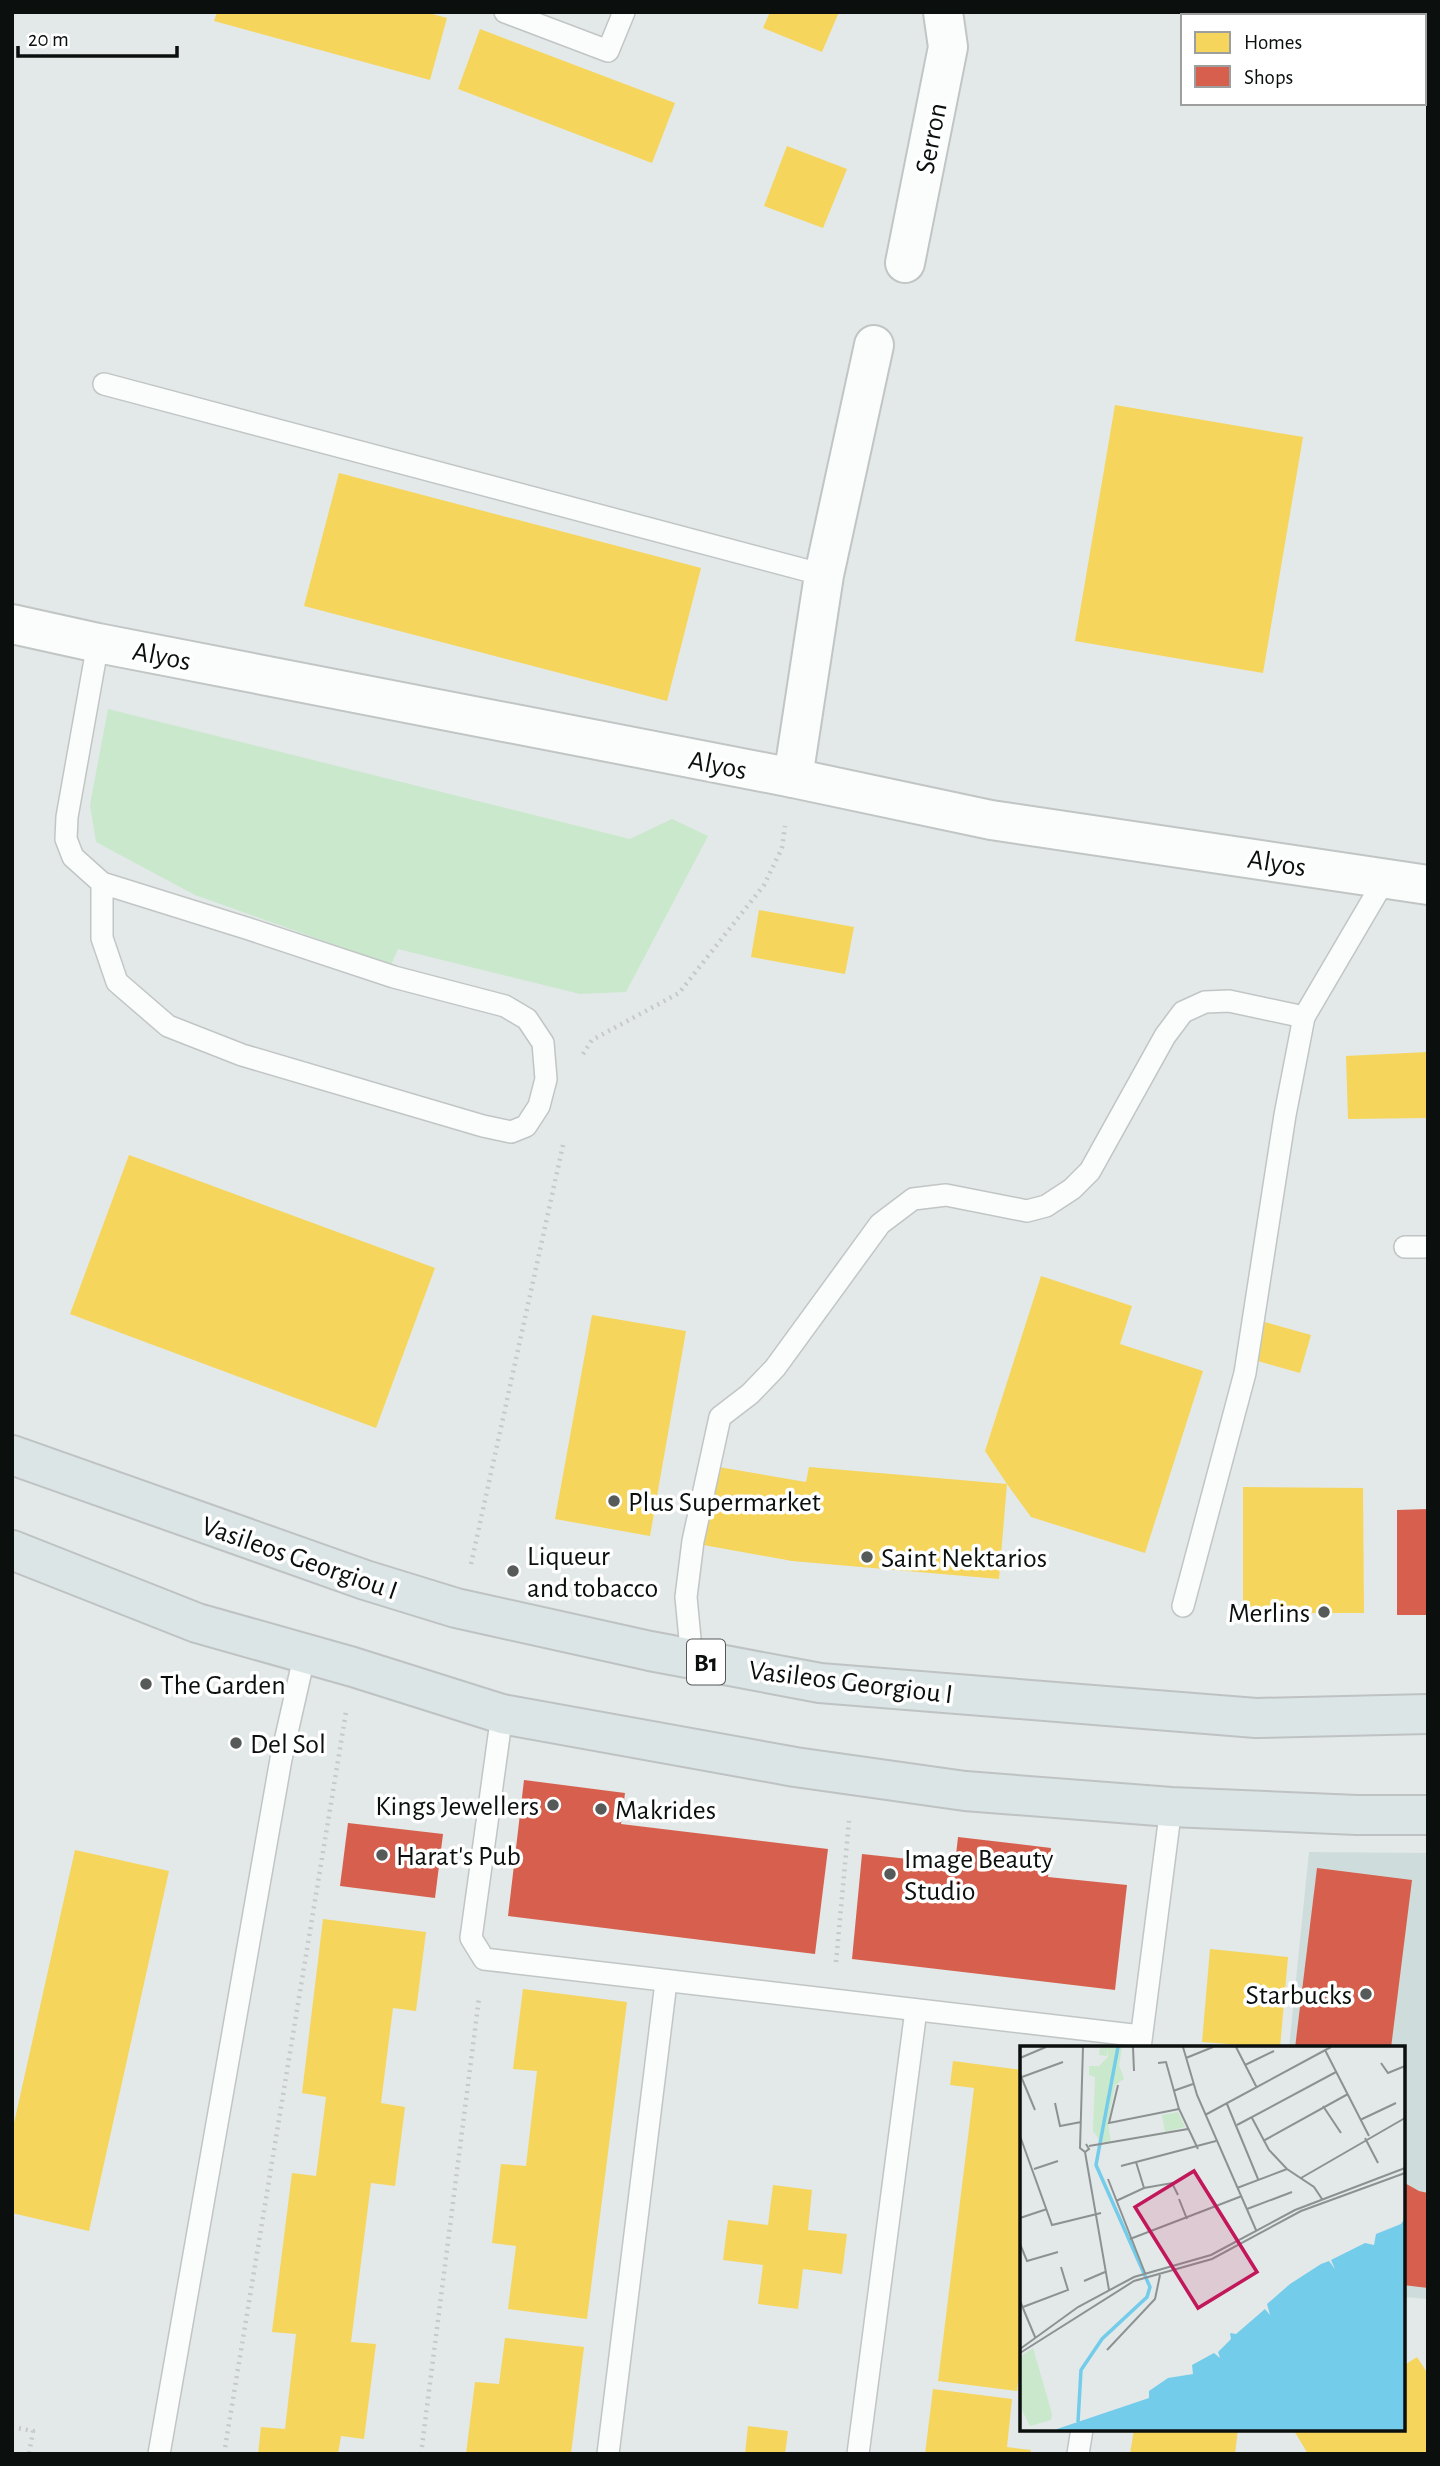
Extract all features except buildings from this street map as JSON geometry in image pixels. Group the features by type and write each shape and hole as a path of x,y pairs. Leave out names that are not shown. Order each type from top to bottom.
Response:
{"main road":[{"name":"Vasileos Georgiou I","path":"12,1455 352,1576 443,1604 692,1660 820,1683 1256,1718 1428,1714"},
{"path":"12,1550 197,1623 353,1667 502,1714 795,1768 965,1791 1171,1807 1357,1815 1428,1815"}],"street":[{"name":"Serron","path":"905,262 948,47 943,12"},
{"path":"793,778 824,575 874,345"},
{"name":"Alyos","path":"12,624 793,778 991,820 1428,886"}],"lane":[{"path":"505,12 608,51 624,12"},
{"path":"104,384 824,575"},
{"path":"98,643 67,817 66,839 73,857 102,883 394,977 505,1006 527,1019 543,1043 546,1079 539,1106 526,1126 511,1132 483,1126 242,1055 168,1026 117,982 102,938 102,883"},
{"path":"1183,1606 1245,1373 1285,1115 1304,1017 1385,879"},
{"path":"692,1660 686,1597 693,1541 720,1417 750,1394 775,1367 880,1224 913,1199 946,1195 1027,1211 1046,1206 1072,1189 1090,1171 1165,1036 1183,1012 1205,1002 1230,1001 1304,1017"},
{"path":"1405,1247 1428,1247"},
{"path":"159,2454 281,1759 305,1653"},
{"path":"502,1714 471,1938 484,1959 916,2010 1141,2042 1171,1807"},
{"path":"608,2454 666,1982"},
{"path":"858,2454 916,2010"},
{"path":"1078,2454 1082,2431"}],"path":[{"path":"582,1056 592,1040 679,993 764,885 782,848 793,778"},
{"path":"470,1568 564,1137"},
{"path":"224,2454 353,1667"},
{"path":"832,2001 854,1775"},
{"path":"421,2454 484,1959"},
{"path":"12,2427 33,2431 29,2454"}],"shaded area":[{"path":"1309,1852 1428,1853 1428,2299 1405,2297 1405,2046 1289,2046"}],"green space":[{"path":"108,709 630,839 672,819 708,836 626,992 580,994 398,949 391,965 195,895 96,842 90,805"}],"place":[{"name":"Plus Supermarket","path":"614,1501"},
{"name":"Saint Nektarios","path":"867,1557"},
{"name":"Liqueur and tobacco","path":"513,1571"},
{"name":"Merlins","path":"1324,1612"},
{"name":"The Garden","path":"146,1684"},
{"name":"Del Sol","path":"236,1743"},
{"name":"Kings Jewellers","path":"553,1805"},
{"name":"Makrides","path":"601,1809"},
{"name":"Harat's Pub","path":"382,1855"},
{"name":"Image Beauty Studio","path":"890,1874"},
{"name":"Starbucks","path":"1366,1994"}]}
